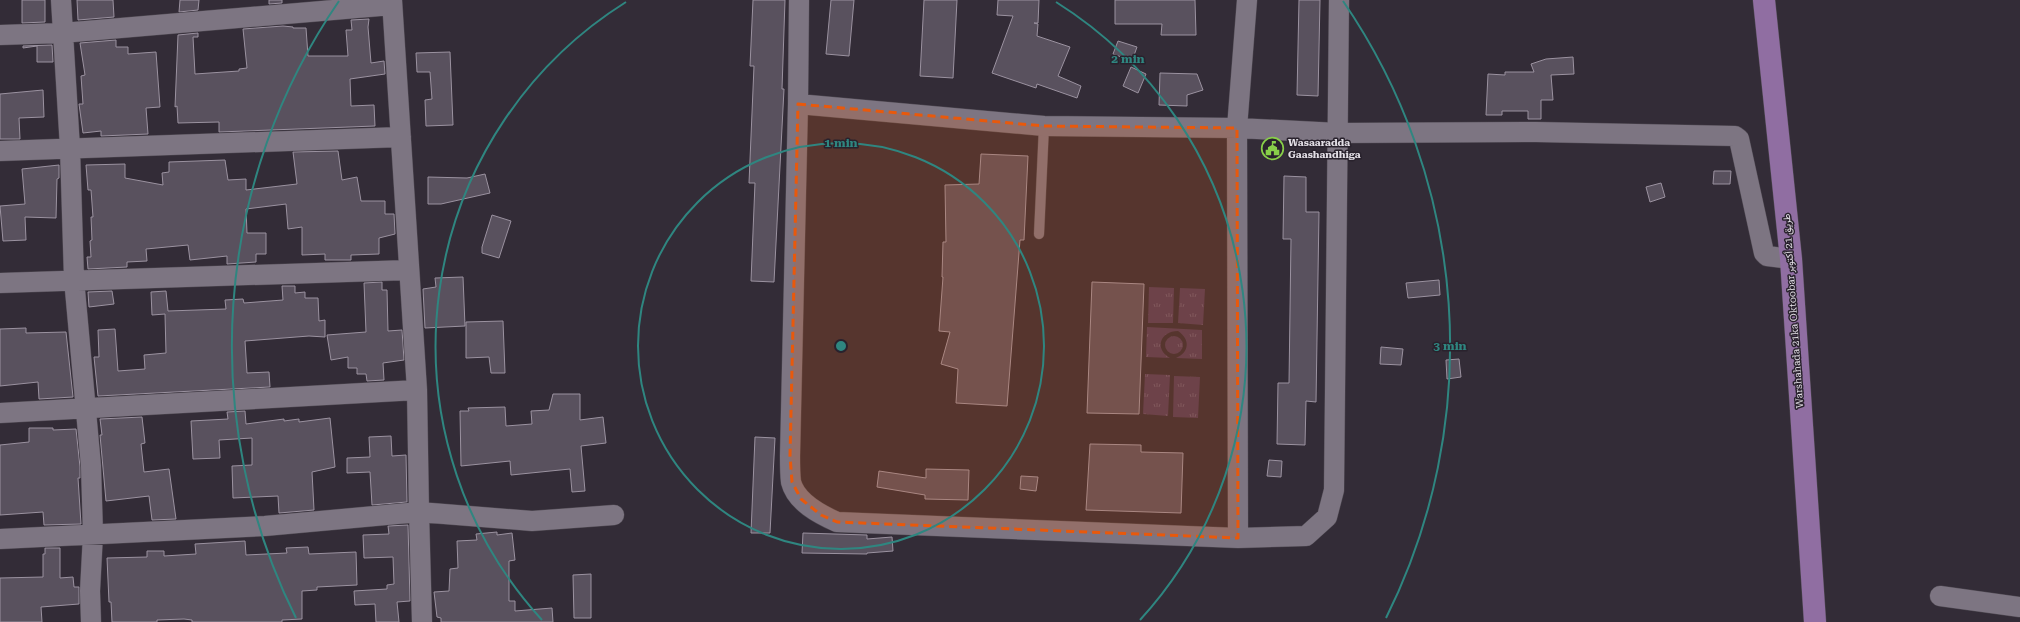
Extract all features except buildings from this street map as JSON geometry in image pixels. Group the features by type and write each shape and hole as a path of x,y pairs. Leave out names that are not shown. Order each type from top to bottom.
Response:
{"main road":[{"name":"Warshahada 21ka Oktoobar طريق 21 أكتوبر","path":"1764,0 1791,259 1815,622"}],"street":[{"path":"61,0 70,148 74,279 91,466 93,534 90,592 91,622"},
{"path":"799,0 790,456 792,482 801,499 820,515 837,522 1238,538 1306,536 1327,517 1334,490 1339,0"},
{"path":"1238,538 1237,128 1247,0"},
{"path":"0,35 62,33 392,3 417,390 422,622"},
{"path":"798,104 1044,126 1237,128 1338,133 1536,132 1735,136 1739,139 1764,253 1767,256 1791,259"},
{"path":"0,151 401,137"},
{"path":"0,282 409,270"},
{"path":"0,413 417,390"},
{"path":"0,538 265,526 419,512 532,521 614,515"},
{"path":"1940,596 2020,607"}],"lane":[{"path":"1039,234 1044,126"}],"highlighted area":[{"path":"798,104 1044,126 1237,128 1238,538 837,522 821,515 801,499 792,482 790,456"}],"green space":[{"path":"1149,287 1174,288 1173,323 1148,323"},
{"path":"1180,288 1205,289 1203,325 1178,323"},
{"path":"1147,327 1202,330 1202,359 1176,358 1184,352 1187,345 1185,338 1178,331 1167,334 1161,341 1162,350 1170,358 1146,357"},
{"path":"1174,336 1180,339 1183,345 1180,351 1174,354 1168,351 1165,345 1168,339"},
{"path":"1145,374 1170,375 1168,416 1143,414"},
{"path":"1174,376 1200,377 1198,418 1173,417"}],"place":[{"name":"Wasaaradda Gaashandhiga","path":"1272,148"}]}
